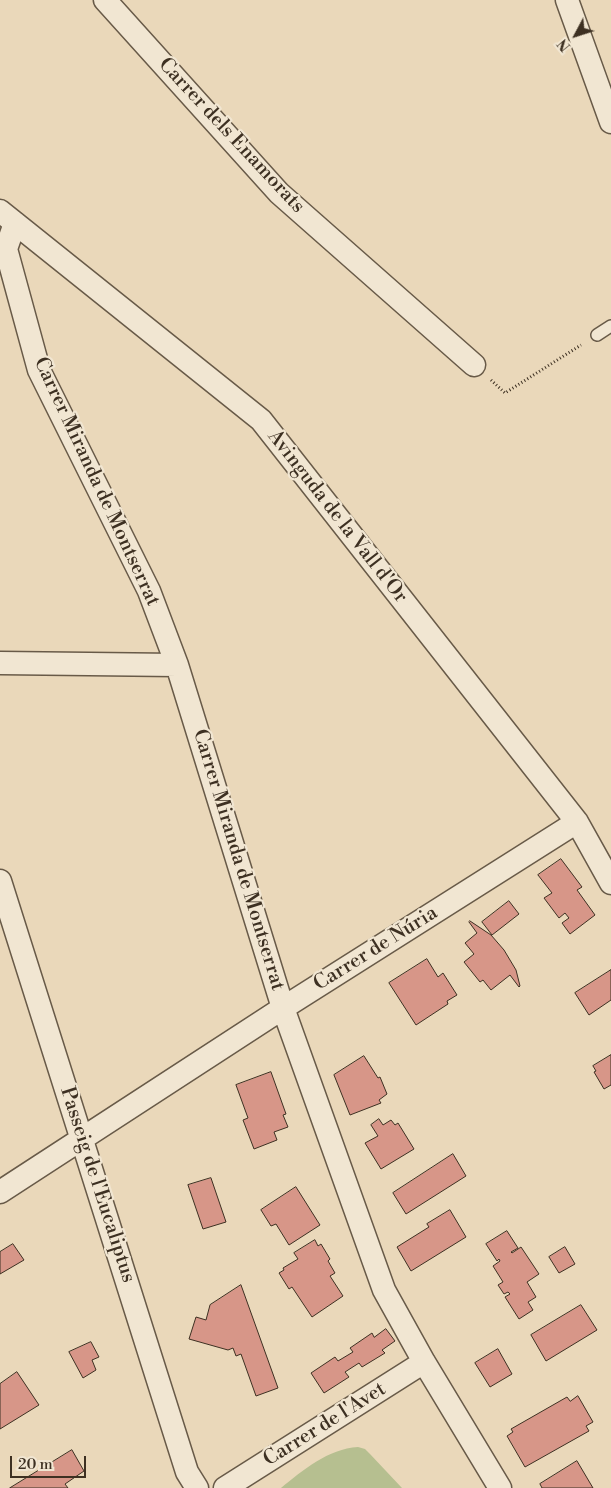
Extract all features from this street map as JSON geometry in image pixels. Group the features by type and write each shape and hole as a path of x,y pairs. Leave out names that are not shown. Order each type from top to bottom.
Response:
{"street":[{"name":"Carrer dels Enamorats","path":"105,0 279,193 474,365"},
{"path":"567,0 611,122"},
{"name":"Carrer Miranda de Montserrat","path":"7,217 6,249 39,370 149,591 177,665 283,1008 384,1290 424,1362 500,1488"},
{"name":"Avinguda de la Vall d'Or","path":"7,217 261,420 577,822 611,883"},
{"path":"0,663 177,665"},
{"name":"Carrer de Núria","path":"0,1192 283,1008 577,822"},
{"name":"Passeig de l'Eucaliptus","path":"0,881 187,1472 197,1488"},
{"name":"Carrer de l'Avet","path":"225,1488 424,1362"}],"lane":[{"path":"597,335 611,326"}],"path":[{"path":"474,365 505,393 597,335"}],"green space":[{"path":"358,1447 365,1449 402,1488 281,1488 326,1456"}],"building":[{"path":"561,859 582,887 577,890 595,915 570,934 562,923 569,918 565,913 559,918 544,898 552,893 538,875"},
{"path":"509,901 519,914 492,935 482,922"},
{"path":"470,921 491,935 504,950 516,970 519,987 510,975 491,990 483,980 480,982 464,962 474,954 465,943 477,933"},
{"path":"427,959 438,977 443,973 457,995 447,1001 448,1004 416,1025 389,983"},
{"path":"611,970 611,1000 589,1015 575,993"},
{"path":"611,1055 611,1085 604,1089 594,1072 596,1071 593,1066"},
{"path":"364,1056 378,1078 380,1077 387,1094 379,1100 381,1103 350,1115 334,1075"},
{"path":"271,1072 286,1114 283,1115 288,1127 274,1132 277,1140 254,1149 243,1120 248,1118 236,1085"},
{"path":"379,1119 383,1125 391,1120 395,1125 398,1123 414,1149 381,1169 365,1143 378,1136 371,1125"},
{"path":"453,1154 466,1176 406,1214 393,1193"},
{"path":"211,1178 226,1222 203,1229 188,1185"},
{"path":"296,1187 320,1225 289,1245 276,1224 271,1226 261,1210"},
{"path":"450,1210 466,1237 411,1271 397,1247 429,1227 427,1224"},
{"path":"507,1231 518,1248 511,1252 521,1247 539,1274 527,1282 536,1297 528,1302 533,1310 519,1319 505,1297 510,1294 508,1292 504,1294 498,1285 503,1282 493,1266 500,1261 499,1259 497,1261 486,1244"},
{"path":"315,1240 318,1246 321,1244 330,1259 328,1261 335,1273 330,1276 343,1296 312,1317 292,1287 289,1289 279,1273 284,1270 283,1268 298,1259 294,1253"},
{"path":"13,1244 24,1260 0,1274 0,1252"},
{"path":"565,1247 575,1264 559,1273 549,1257"},
{"path":"241,1285 278,1388 256,1396 241,1354 236,1356 233,1348 228,1350 189,1339 196,1317 206,1320 210,1305"},
{"path":"581,1305 597,1330 546,1361 531,1335"},
{"path":"386,1329 395,1341 382,1350 385,1353 362,1367 359,1363 345,1372 349,1377 324,1393 311,1373 335,1357 338,1361 353,1352 350,1348 372,1333 374,1337"},
{"path":"91,1342 99,1357 92,1360 96,1370 83,1378 69,1352"},
{"path":"498,1349 512,1374 490,1387 475,1363"},
{"path":"17,1372 39,1405 0,1429 0,1384"},
{"path":"578,1396 593,1422 586,1426 589,1431 525,1467 507,1436 513,1432 511,1429 567,1397 570,1401"},
{"path":"72,1450 84,1471 65,1484 68,1488 10,1488"},
{"path":"577,1461 593,1488 542,1488 540,1484"}]}
